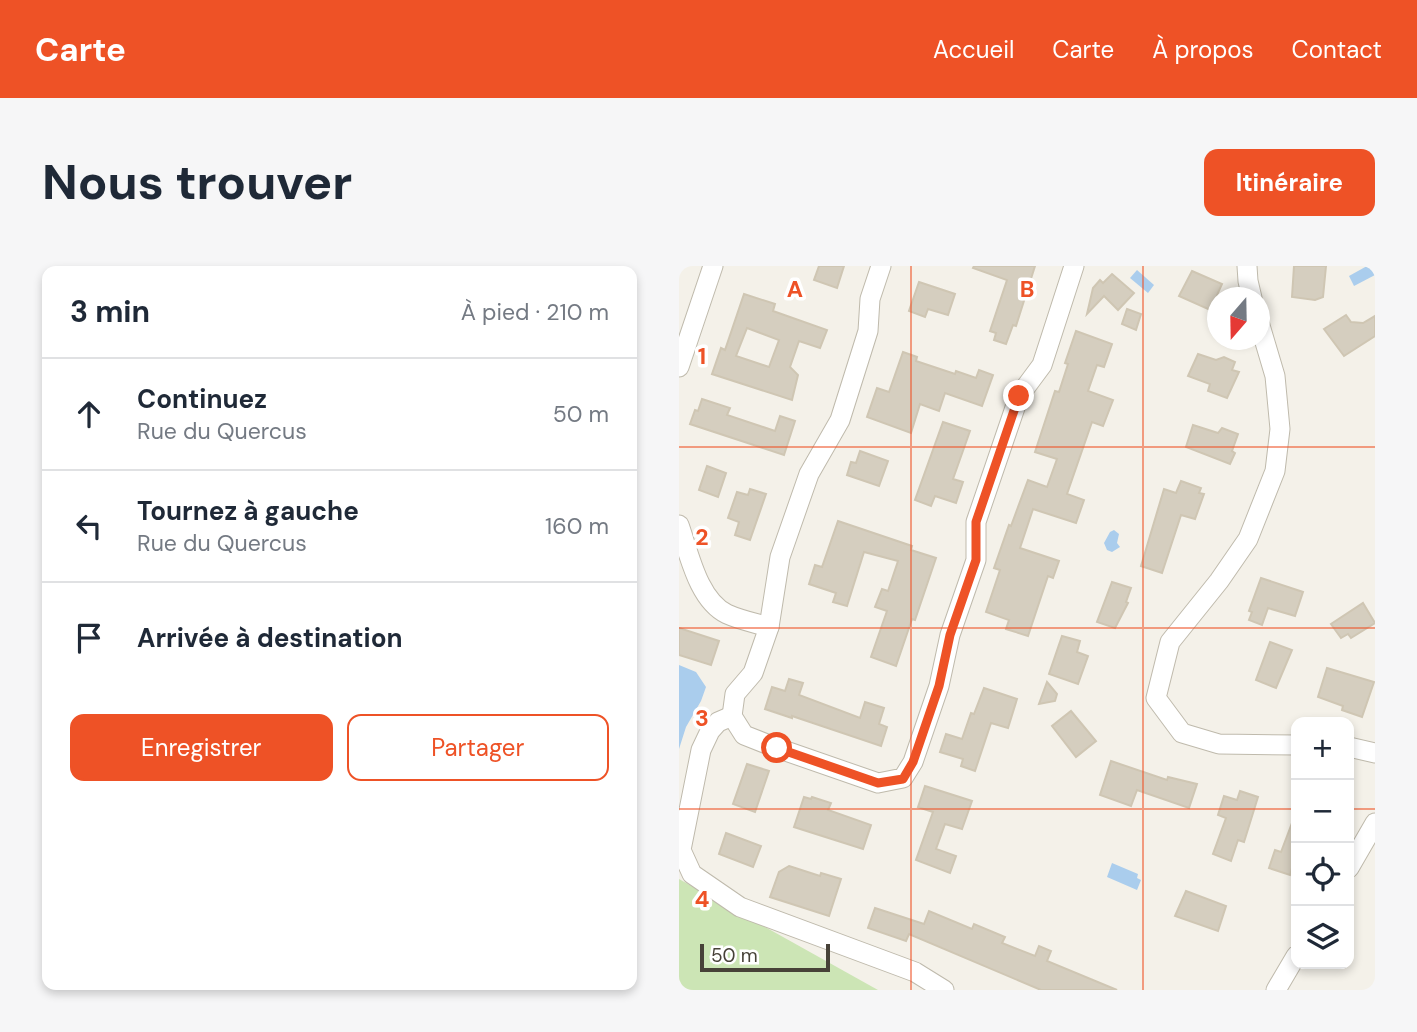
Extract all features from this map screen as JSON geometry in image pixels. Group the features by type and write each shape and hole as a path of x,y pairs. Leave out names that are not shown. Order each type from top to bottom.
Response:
{"street":[{"path":"679,367 713,266"},
{"path":"881,266 870,299 868,331 840,420 809,474 780,557 769,627 753,673 735,694 732,716 744,735 878,783 903,779 913,762 939,686 950,635 976,560 976,522 1019,396 1042,365 1074,266"},
{"path":"1247,266 1249,287"},
{"path":"1267,350 1275,376 1280,429 1275,471 1248,539 1219,581 1170,642 1156,698 1182,733 1219,744 1291,745"},
{"path":"679,525 702,591 713,604 725,614 769,627"},
{"path":"732,716 718,722 710,731 701,750 681,850 692,874 740,907 915,972 944,990"},
{"path":"1354,748 1375,752"},
{"path":"1354,859 1375,823"},
{"path":"1276,990 1291,964"}],"green space":[{"path":"679,879 878,990 679,990"}],"water":[{"path":"1371,266 1375,275 1354,286 1349,276"},
{"path":"1137,270 1154,285 1148,293 1130,278"},
{"path":"1114,530 1119,534 1117,543 1120,547 1112,552 1107,550 1104,543"},
{"path":"679,665 696,672 706,687 686,727 679,749"},
{"path":"1112,863 1138,874 1137,878 1141,880 1137,890 1107,877"}],"building":[{"path":"819,266 844,266 837,288 814,280"},
{"path":"1035,266 1016,326 1013,325 1006,344 994,340 996,333 990,331 1007,280 973,268"},
{"path":"1294,266 1326,266 1323,297 1315,300 1292,297"},
{"path":"1192,271 1222,284 1221,287 1207,287 1207,309 1179,296"},
{"path":"1112,274 1134,293 1118,310 1104,296 1087,314 1093,288 1100,280 1103,283"},
{"path":"919,282 955,294 948,315 928,309 925,317 909,311"},
{"path":"744,294 775,304 773,311 827,330 820,348 799,341 790,367 798,375 792,400 712,374 721,348 725,350","holes":["747,328 779,340 769,367 736,356"]},
{"path":"1127,309 1141,314 1136,330 1122,324"},
{"path":"1346,315 1351,322 1363,323 1375,316 1375,336 1344,356 1324,329"},
{"path":"1076,331 1112,344 1104,367 1097,365 1088,391 1113,400 1103,426 1092,422 1067,494 1084,500 1076,523 1033,509 1020,548 1059,561 1053,578 1048,576 1028,636 1006,629 1009,620 986,612 1000,570 994,568 1028,480 1047,487 1057,459 1035,452 1055,391 1059,392"},
{"path":"903,352 917,357 916,361 955,374 956,371 976,378 979,370 993,375 982,406 945,393 939,411 920,404 911,433 867,417 877,388 889,392"},
{"path":"1198,354 1216,360 1224,357 1235,362 1232,370 1239,372 1227,398 1208,391 1210,384 1188,376"},
{"path":"702,399 730,408 727,415 775,431 780,416 795,421 784,455 690,424"},
{"path":"943,422 970,431 953,479 963,482 956,503 935,496 931,506 915,500"},
{"path":"1193,425 1218,433 1222,428 1238,434 1230,464 1186,447"},
{"path":"860,451 888,461 879,486 847,475 851,462 856,463"},
{"path":"707,466 726,473 718,497 699,490"},
{"path":"1181,481 1201,488 1199,493 1204,494 1195,519 1181,515 1162,573 1141,566 1164,489 1176,493"},
{"path":"750,489 766,494 750,540 735,535 739,522 728,518 737,492 748,495"},
{"path":"838,521 912,546 911,550 936,558 896,666 871,657 887,611 875,607 882,589 888,591 898,561 864,552 847,606 833,602 836,593 809,584 815,565 822,567"},
{"path":"1261,578 1303,592 1295,616 1268,608 1262,625 1249,620 1252,612 1249,611"},
{"path":"1112,582 1131,588 1126,602 1128,603 1115,628 1097,622"},
{"path":"1363,603 1375,623 1351,638 1348,634 1341,638 1331,624"},
{"path":"679,628 719,641 711,665 679,655"},
{"path":"1062,636 1080,641 1077,652 1088,656 1078,684 1049,674"},
{"path":"1270,642 1292,650 1276,688 1256,680"},
{"path":"1327,668 1374,682 1362,717 1342,710 1343,706 1318,697"},
{"path":"789,679 803,683 799,695 860,718 865,702 884,708 879,724 887,727 881,746 765,709 772,687 785,691"},
{"path":"1047,682 1057,694 1055,701 1039,704"},
{"path":"984,688 1017,699 1008,728 991,723 975,771 961,766 963,759 940,752 946,734 962,739"},
{"path":"1071,711 1096,741 1076,757 1052,726"},
{"path":"1111,761 1167,780 1168,777 1197,784 1189,808 1137,790 1131,806 1100,795"},
{"path":"747,764 769,771 755,812 733,804"},
{"path":"925,786 972,801 962,829 945,824 936,849 956,856 950,873 916,860 933,812 918,807"},
{"path":"1240,791 1258,797 1244,842 1238,840 1231,861 1213,854 1226,818 1218,815 1224,796 1237,800"},
{"path":"804,797 831,803 828,810 871,825 863,849 794,827"},
{"path":"1291,826 1290,875 1269,868 1275,850 1281,852"},
{"path":"726,833 761,846 753,867 719,854"},
{"path":"789,866 820,876 821,873 841,879 829,916 770,897 779,872"},
{"path":"1186,891 1226,906 1218,931 1175,916"},
{"path":"875,908 924,924 929,911 972,929 974,924 1005,937 1002,943 1035,956 1039,946 1051,951 1047,961 1117,990 1041,990 909,934 906,941 868,928"}],"route":[{"path":"777,748 878,783 903,779 913,762 939,686 950,635 976,560 976,522 1019,396"}]}
